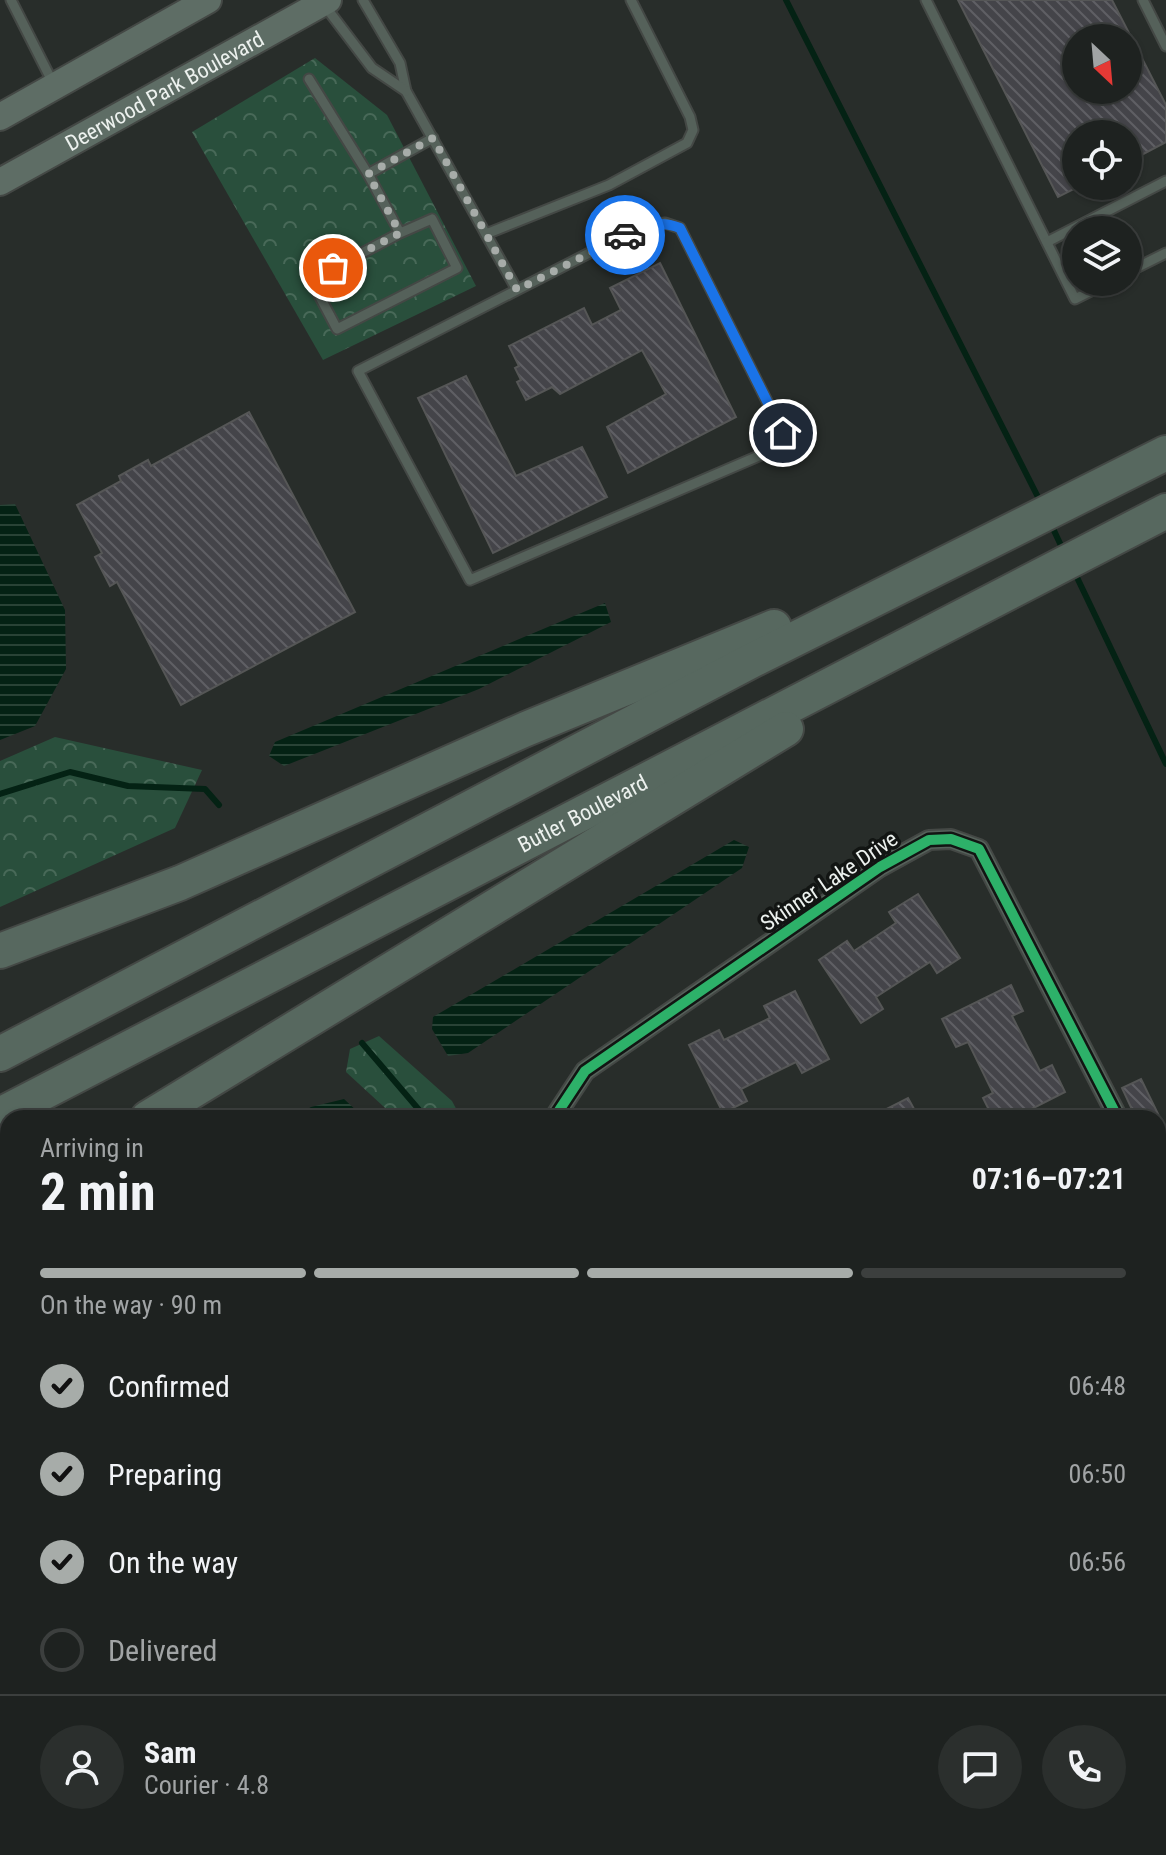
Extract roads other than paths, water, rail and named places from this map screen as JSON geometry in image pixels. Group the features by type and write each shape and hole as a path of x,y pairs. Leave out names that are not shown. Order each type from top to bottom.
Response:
{"highway":[{"path":"0,1054 996,536 1166,453"},
{"name":"Butler Boulevard","path":"10,1110 1152,518"},
{"path":"0,951 180,883 526,729 996,536"},
{"path":"161,1110 1022,584"}],"main road":[{"path":"0,117 208,0"},
{"name":"Deerwood Park Boulevard","path":"0,182 324,1"}],"street":[{"name":"Skinner Lake Drive","path":"559,1110 585,1071 702,988 880,867 929,840 951,839 979,849 1112,1110"}],"lane":[{"path":"11,0 55,87"},
{"path":"363,0 400,63 406,91 517,290"},
{"path":"486,234 609,185 687,143 693,130 690,117 631,0"},
{"path":"926,0 1062,273"},
{"path":"1143,0 1166,46"},
{"path":"324,1 372,68 406,91"},
{"path":"309,79 368,174 400,233"},
{"path":"368,174 433,138"},
{"path":"1047,242 1166,181"},
{"path":"432,219 457,268 337,329 311,280 400,233 432,219"},
{"path":"665,223 680,228 783,433 761,455 470,580 358,371 517,290 642,226 665,223"},
{"path":"1142,265 1166,253"}],"waterway":[{"path":"786,0 1042,505"},
{"path":"1050,522 1064,552"},
{"path":"1073,569 1166,764"},
{"path":"0,794 70,772 128,786 205,789 219,805"},
{"path":"362,1043 419,1110"}]}
